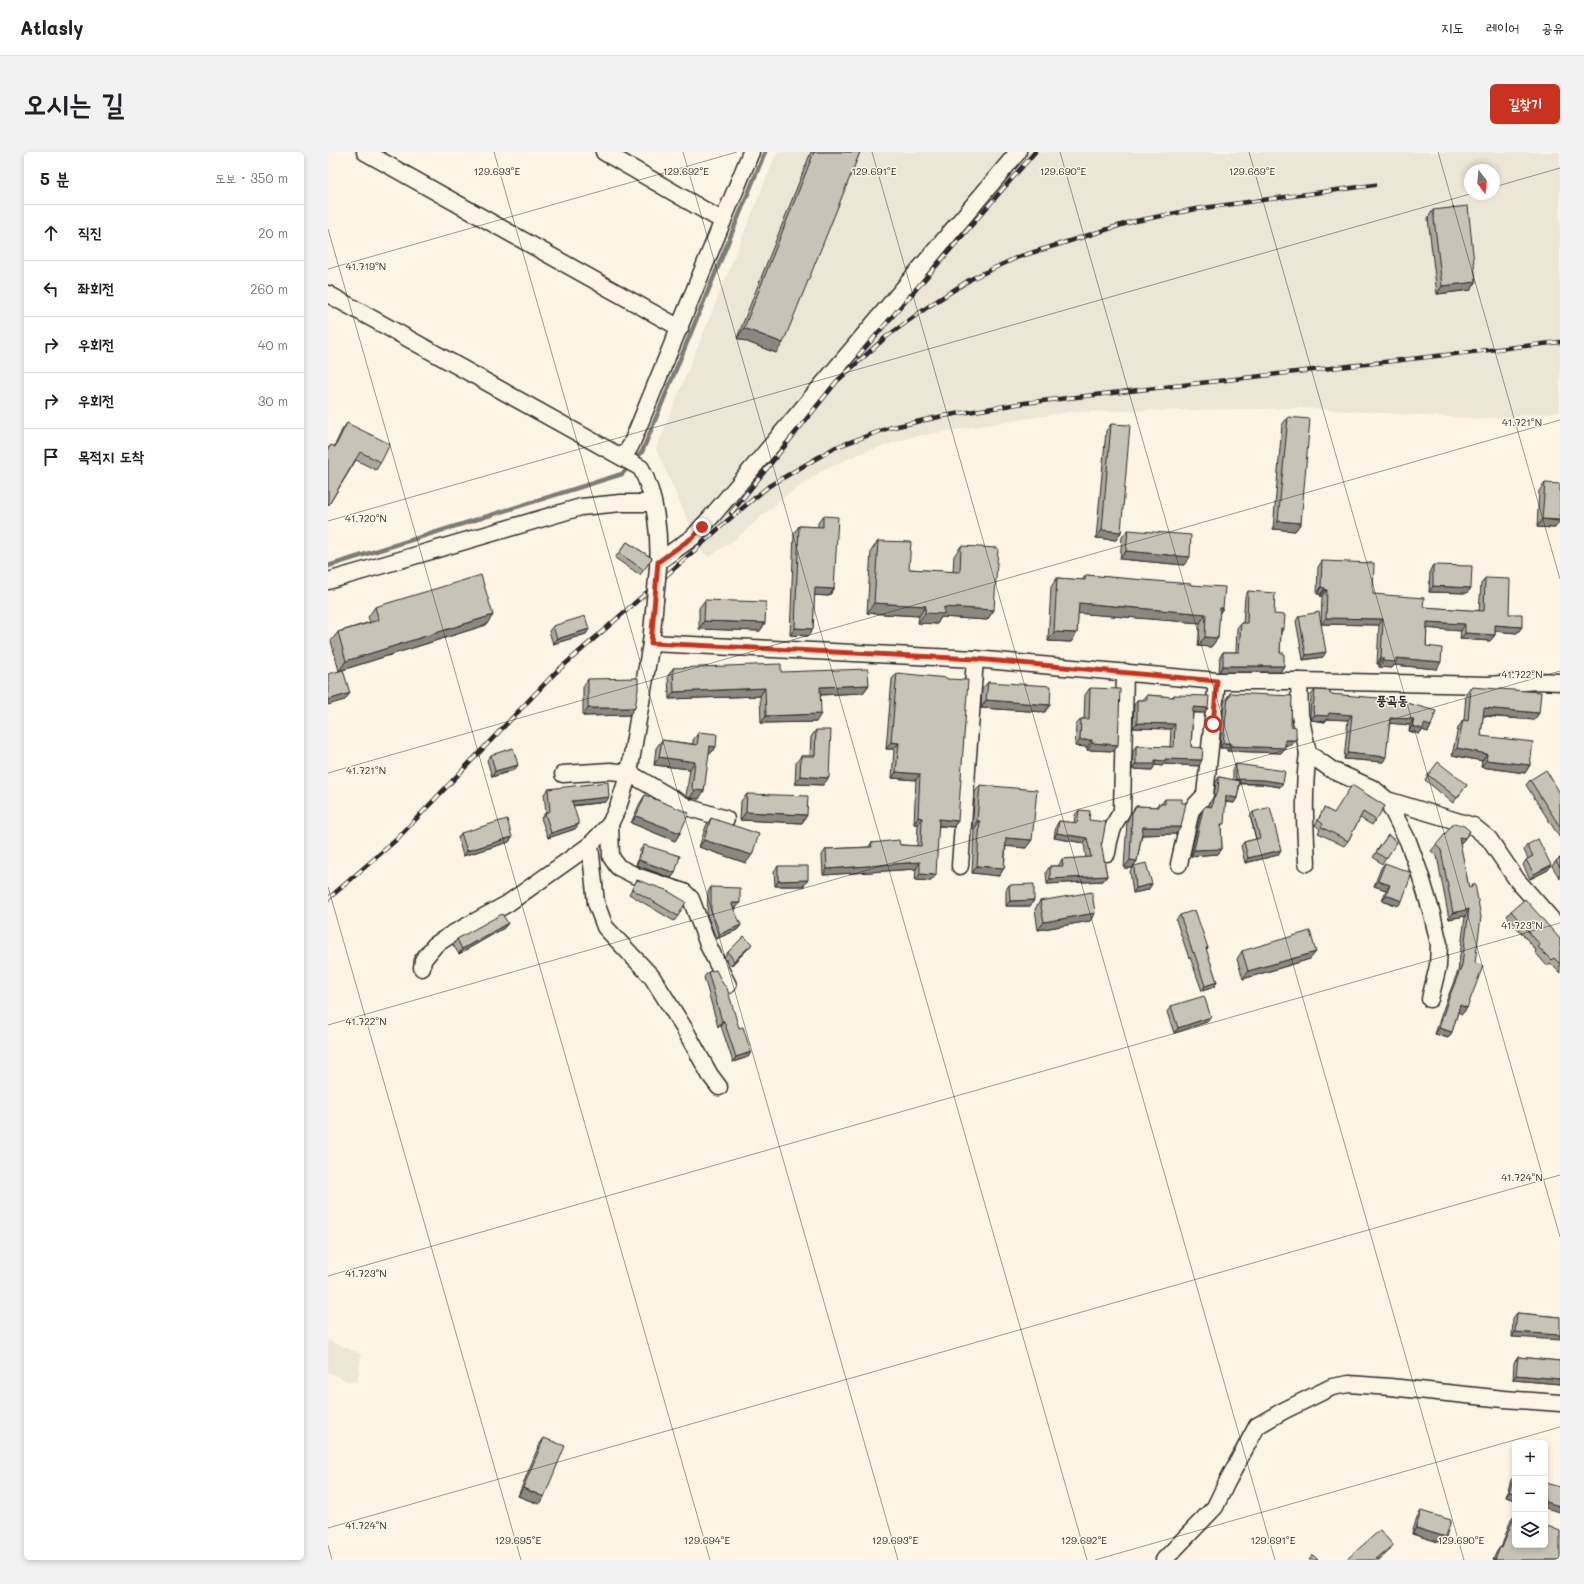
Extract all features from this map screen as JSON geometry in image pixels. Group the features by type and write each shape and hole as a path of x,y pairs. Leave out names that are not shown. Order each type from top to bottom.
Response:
{"street":[{"path":"365,152 680,328"},
{"path":"604,152 723,221"},
{"path":"624,459 680,328 751,152"},
{"path":"658,565 693,537 712,516 1018,152"},
{"path":"328,294 641,468 648,480 656,518 658,565 651,643 629,773 618,807 610,824 590,845 507,904 435,945 423,960 422,968"},
{"path":"328,581 581,507 621,503 653,503"},
{"path":"651,643 975,659 1217,681 1299,681 1489,685 1537,681 1560,682"},
{"path":"960,866 975,659"},
{"path":"1107,852 1108,839 1115,821 1122,810 1125,672"},
{"path":"1179,864 1191,810 1206,795 1217,681"},
{"path":"1299,681 1300,715 1308,753 1304,804 1306,863"},
{"path":"1308,753 1332,770 1374,790 1387,800 1473,826 1488,840 1517,880 1560,928"},
{"path":"563,774 610,771 629,773 687,807 726,819"},
{"path":"1387,800 1408,841 1420,874 1439,944 1438,966 1430,999"},
{"path":"610,824 611,857 618,868 636,876 684,892 691,898 708,947 728,985"},
{"path":"590,845 596,903 605,927 652,977 684,1028 718,1087"},
{"path":"1164,1560 1215,1507 1257,1426 1283,1411 1332,1387 1349,1384 1504,1399 1560,1402"}],"shaded area":[{"path":"777,152 1560,152 1560,412 1484,419 1299,408 1068,412 911,437 859,454 820,472 779,501 738,537 709,557 702,552 656,449"},
{"path":"328,1340 361,1354 357,1382 347,1381 328,1372"}],"building":[{"path":"814,152 860,152 783,343 744,328"},
{"path":"1468,206 1476,282 1442,286 1433,210"},
{"path":"1288,417 1310,419 1301,523 1278,521"},
{"path":"347,423 390,444 381,462 360,452 328,506 328,449 331,445 335,447"},
{"path":"1111,424 1130,425 1121,532 1102,530"},
{"path":"1545,483 1560,484 1560,520 1542,519"},
{"path":"823,516 838,517 834,589 815,588 813,629 795,628 799,526 823,527"},
{"path":"1128,530 1191,535 1190,557 1126,551"},
{"path":"878,541 911,542 909,569 960,572 961,546 998,548 994,610 944,607 944,614 925,613 926,606 874,603"},
{"path":"627,542 652,558 644,570 619,553"},
{"path":"1322,561 1374,563 1373,594 1424,598 1423,607 1484,611 1485,578 1510,579 1509,614 1522,614 1522,627 1495,625 1495,635 1465,633 1465,624 1427,622 1426,646 1442,648 1441,662 1396,658 1396,662 1383,661 1383,658 1381,657 1383,619 1326,618 1327,590 1321,587"},
{"path":"1433,565 1472,566 1471,588 1433,586"},
{"path":"481,575 493,615 346,661 338,632 379,620 375,607"},
{"path":"1086,575 1225,587 1223,608 1220,608 1218,638 1205,637 1206,614 1079,603 1077,633 1054,632 1057,578 1085,580"},
{"path":"1248,591 1275,593 1274,614 1285,615 1284,628 1281,628 1280,653 1284,653 1284,666 1223,666 1223,652 1239,652 1241,623 1247,623"},
{"path":"705,600 766,602 765,623 704,621"},
{"path":"1319,612 1326,652 1306,655 1299,616"},
{"path":"585,616 589,629 557,639 553,626"},
{"path":"781,664 781,672 868,669 869,685 820,687 821,714 766,716 765,688 674,692 673,668"},
{"path":"343,670 350,693 328,700 328,674"},
{"path":"897,673 968,680 958,821 939,819 936,875 920,874 920,862 827,869 826,849 872,847 871,843 899,840 900,845 921,846 922,818 918,817 920,774 896,772 899,743 891,742"},
{"path":"638,678 635,708 588,708 588,679"},
{"path":"988,682 1051,686 1050,705 986,700"},
{"path":"1471,687 1541,692 1539,713 1484,708 1481,736 1533,742 1530,765 1486,760 1487,754 1457,748 1463,720 1468,721"},
{"path":"1090,688 1120,689 1118,745 1092,743 1092,740 1080,740 1081,719 1089,719"},
{"path":"1315,690 1330,691 1330,694 1403,700 1403,702 1436,711 1431,726 1424,724 1423,729 1412,726 1414,719 1390,718 1386,757 1348,753 1352,715 1329,713 1328,716 1314,715"},
{"path":"1230,693 1292,696 1291,726 1296,727 1296,740 1285,740 1285,748 1231,746 1231,743 1223,743 1228,697 1230,697"},
{"path":"1147,695 1174,697 1174,695 1209,696 1208,708 1193,707 1191,747 1203,748 1202,760 1165,759 1165,761 1155,760 1155,764 1136,764 1136,746 1174,747 1175,724 1137,723 1137,700 1147,700"},
{"path":"816,730 831,730 829,778 800,776 801,756 815,756"},
{"path":"699,732 717,734 716,747 710,746 704,791 695,790 692,788 695,762 659,757 662,740 697,745"},
{"path":"513,748 518,765 495,771 491,755"},
{"path":"1438,762 1467,785 1457,798 1428,775"},
{"path":"1236,764 1285,771 1283,783 1264,780 1236,779"},
{"path":"1546,770 1560,793 1560,827 1530,780"},
{"path":"1219,777 1240,781 1237,798 1226,796 1224,824 1221,824 1222,849 1194,850 1203,809 1206,806 1212,807 1213,799 1218,791"},
{"path":"608,782 609,797 572,801 579,824 551,833 545,813 550,811 548,789"},
{"path":"980,785 1037,790 1032,840 1006,838 1004,868 977,866 980,821 977,821"},
{"path":"1352,785 1385,806 1376,820 1363,812 1348,841 1321,827 1323,824 1318,820 1324,808 1334,813"},
{"path":"747,794 808,796 807,815 746,812"},
{"path":"645,795 689,813 680,833 636,816"},
{"path":"1165,799 1182,799 1182,803 1186,803 1181,827 1143,827 1137,861 1130,860 1132,813 1136,806 1158,807 1158,804 1165,804"},
{"path":"1270,807 1281,850 1248,858 1244,842 1260,838 1253,812"},
{"path":"1079,810 1090,811 1089,820 1106,822 1101,843 1107,876 1050,879 1050,866 1063,866 1062,859 1091,857 1087,838 1057,833 1059,821 1077,823"},
{"path":"711,818 759,834 752,855 704,840"},
{"path":"507,819 512,837 467,851 461,833"},
{"path":"1454,823 1464,826 1470,831 1465,838 1459,837 1469,888 1472,887 1472,884 1475,884 1481,917 1475,963 1483,966 1467,1008 1460,1005 1452,1032 1439,1028 1462,965 1469,909 1453,913 1441,850 1436,845"},
{"path":"1388,835 1397,842 1386,859 1376,852"},
{"path":"1538,839 1551,865 1534,874 1526,860 1533,856 1527,845"},
{"path":"644,845 680,856 675,873 639,860"},
{"path":"1560,858 1560,867 1556,861"},
{"path":"1146,863 1152,884 1136,888 1134,866"},
{"path":"1385,863 1412,873 1402,901 1386,895 1390,885 1378,881"},
{"path":"778,866 808,866 808,880 778,881"},
{"path":"637,880 666,890 686,902 678,916 632,889"},
{"path":"1034,884 1034,900 1010,901 1009,885"},
{"path":"711,887 740,888 740,903 731,903 741,925 720,934 711,910"},
{"path":"1092,892 1095,913 1044,922 1040,901"},
{"path":"1525,899 1560,939 1560,964 1554,958 1551,960 1538,947 1540,945 1511,911"},
{"path":"1195,910 1208,948 1206,948 1217,982 1205,986 1180,915"},
{"path":"502,914 508,923 462,949 457,939"},
{"path":"1310,931 1316,952 1248,971 1242,951"},
{"path":"744,936 752,944 734,961 728,952"},
{"path":"716,970 723,984 727,988 739,1028 743,1027 751,1052 736,1057 724,1021 722,1021 708,972"},
{"path":"1204,996 1211,1017 1178,1028 1171,1006"},
{"path":"1517,1313 1560,1317 1560,1335 1515,1332"},
{"path":"1518,1357 1560,1361 1560,1379 1516,1375"},
{"path":"544,1438 565,1446 544,1497 523,1488"},
{"path":"1512,1484 1512,1492 1509,1492"},
{"path":"1548,1484 1560,1487 1560,1506 1548,1503"},
{"path":"1421,1511 1451,1520 1446,1537 1416,1528"},
{"path":"1512,1522 1512,1548 1548,1548 1548,1526 1560,1531 1560,1560 1495,1560 1500,1547 1502,1548"},
{"path":"1380,1530 1393,1545 1375,1560 1346,1560"},
{"path":"1313,1555 1318,1560 1309,1560"}],"waterway":[{"path":"328,566 622,474 642,452 765,152"}],"railway":[{"path":"858,356 1035,152"},
{"path":"731,513 837,381 886,337 929,306 971,279 1018,257 1131,222 1196,209 1374,185"},
{"path":"328,899 396,840 555,673 727,521 769,486 836,447 889,428 943,416 1024,403 1560,342"}],"district":[{"name":"풍곡동","path":"1392,700"}],"route":[{"path":"702,527 693,537 658,562 651,643 975,659 1217,681 1213,724"}]}
